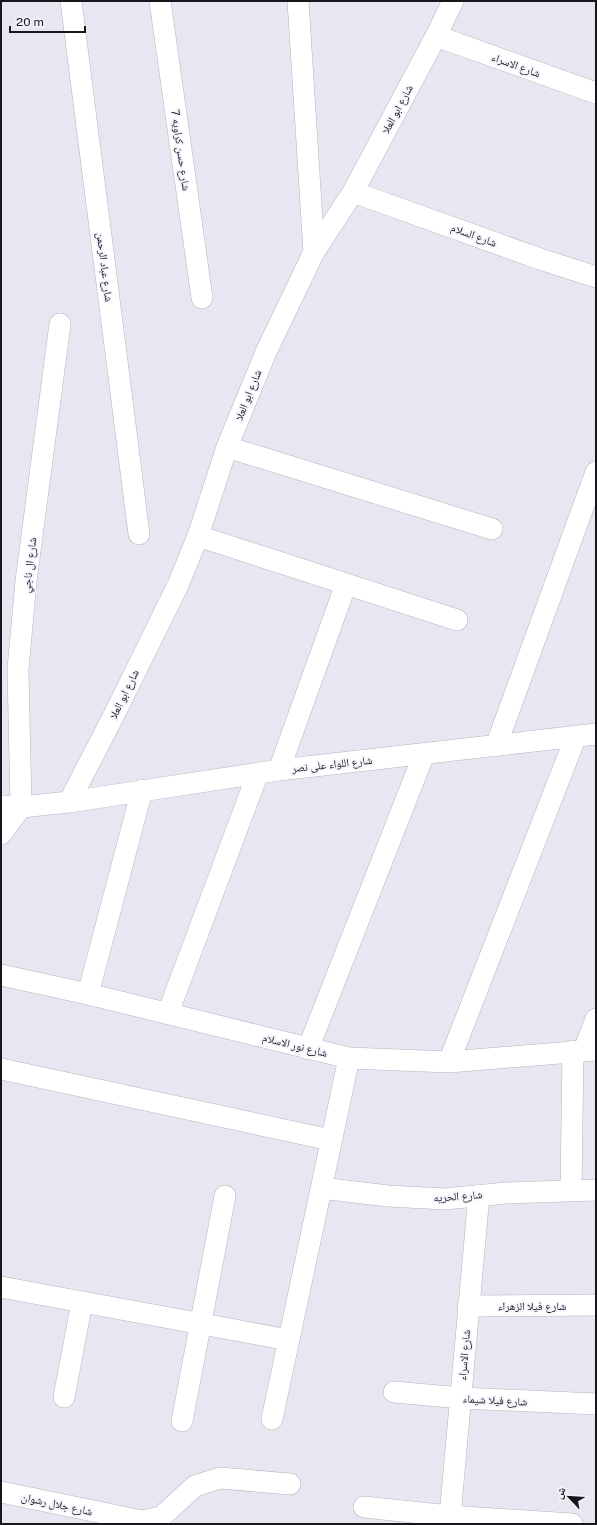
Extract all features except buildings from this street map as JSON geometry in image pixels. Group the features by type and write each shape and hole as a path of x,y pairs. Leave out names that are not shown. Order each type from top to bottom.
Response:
{"street":[{"name":"شارع عباد الرحمن","path":"71,1 140,534"},
{"name":"شارع حسن كراويه 7","path":"160,1 202,298"},
{"path":"298,1 314,252"},
{"name":"شارع ابو العلا","path":"69,802 178,585 198,536 228,448 266,352 314,252 353,192 453,1"},
{"name":"شارع الاسراء","path":"436,36 596,93"},
{"name":"شارع السلام","path":"353,192 540,259 596,277"},
{"name":"شارع ال ناجي","path":"11,807 18,669 26,581 60,324"},
{"path":"228,448 492,529"},
{"path":"496,746 596,472"},
{"path":"198,536 457,620"},
{"path":"279,770 346,584"},
{"name":"شارع اللواء على نصر","path":"11,807 69,802 279,770 596,734"},
{"path":"449,1062 576,736"},
{"path":"308,1049 424,754"},
{"path":"168,1014 258,773"},
{"path":"88,994 142,790"},
{"path":"1,834 11,807"},
{"name":"شارع نور الاسلام","path":"1,975 88,994 349,1058 449,1062 584,1051"},
{"path":"571,1190 584,1051 596,1019"},
{"path":"272,1419 349,1058"},
{"path":"1,1069 331,1140"},
{"name":"شارع الحريه","path":"321,1188 388,1196 438,1199 478,1195 596,1190"},
{"name":"شارع الاسراء","path":"450,1516 478,1195"},
{"path":"182,1421 225,1196"},
{"path":"1,1287 289,1340"},
{"path":"64,1397 82,1302"},
{"name":"شارع فيلا الزهراء","path":"468,1306 596,1305"},
{"name":"شارع فيلا شيماء","path":"394,1392 461,1398 596,1404"},
{"name":"شارع جلال رشوان","path":"1,1492 142,1521 162,1517 195,1486 220,1478 290,1484"},
{"path":"364,1507 450,1516 572,1524"}]}
